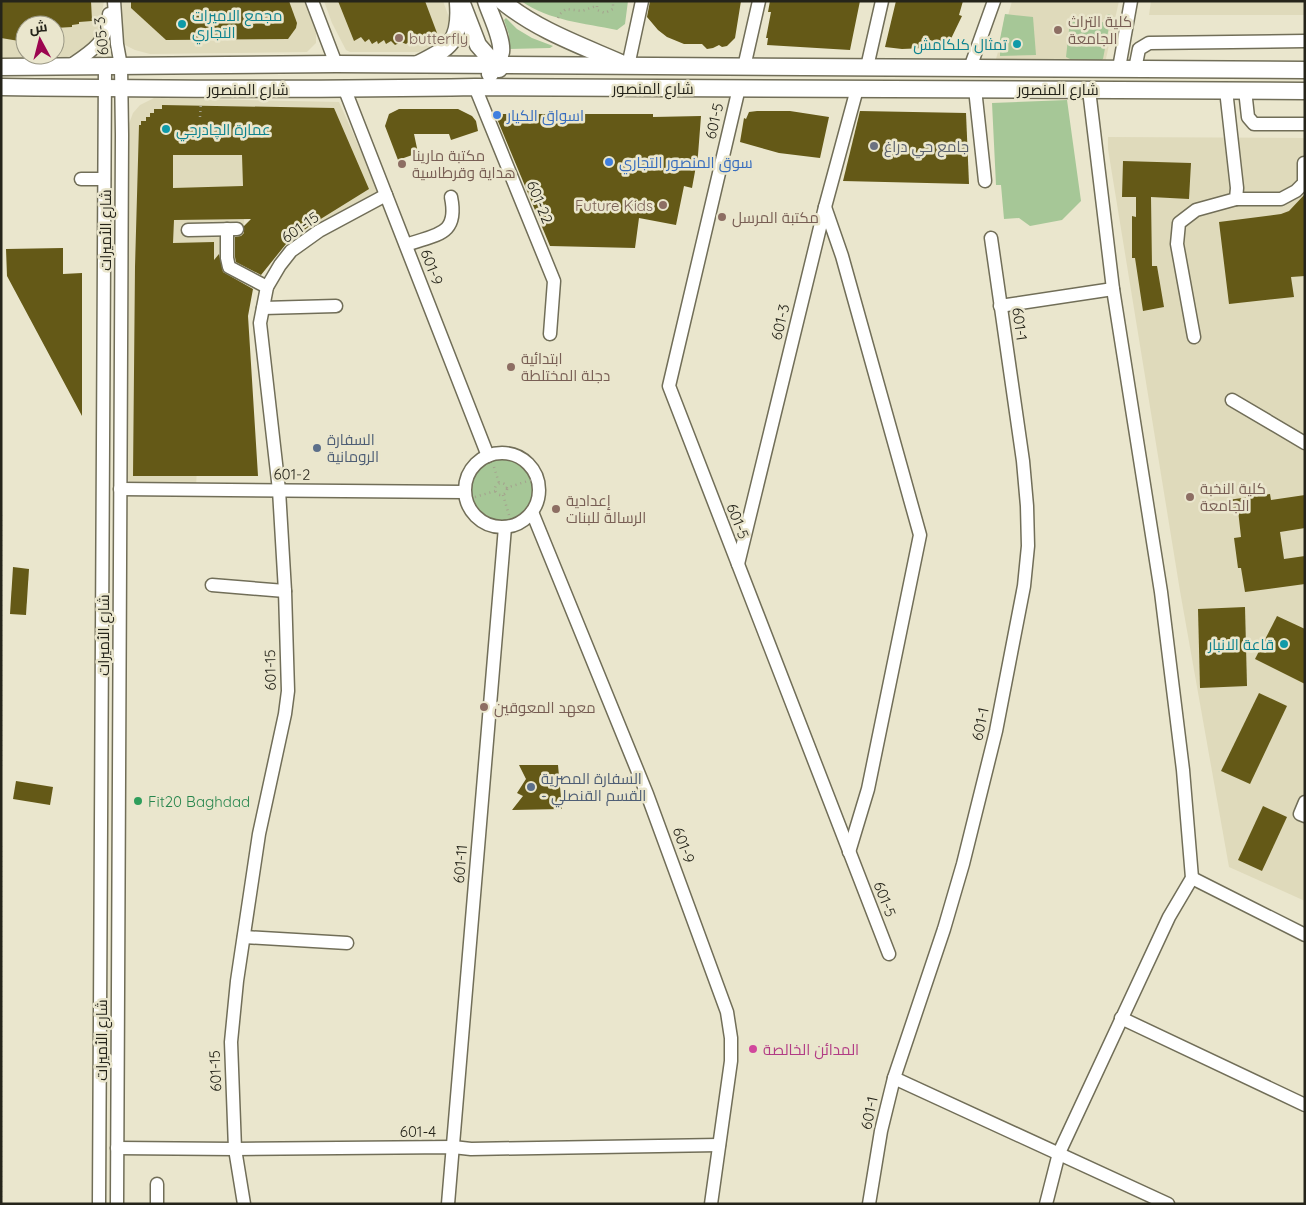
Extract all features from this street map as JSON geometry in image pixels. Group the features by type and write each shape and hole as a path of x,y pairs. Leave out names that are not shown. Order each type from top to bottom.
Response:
{"main road":[{"path":"416,64 440,52 450,43 457,32 459,1"},
{"path":"459,1 478,45 496,65 526,87"},
{"path":"475,87 484,82 496,65 501,53 500,41 486,1"},
{"path":"502,1 542,28 628,66"},
{"name":"شارع المنصور","path":"1,67 416,64 1305,70"},
{"name":"شارع المنصور","path":"1,87 345,90 475,87 1305,90"}],"street":[{"name":"605-3","path":"68,67 93,50 102,40 109,19 109,1"},
{"name":"605-3","path":"113,66 117,44 114,1"},
{"path":"312,1 336,64"},
{"path":"628,66 642,1"},
{"path":"744,66 759,1"},
{"path":"867,67 882,1"},
{"path":"970,68 994,1"},
{"path":"1127,69 1131,1"},
{"path":"1127,69 1139,49 1149,43 1305,41"},
{"name":"شارع الأميرات","path":"99,1204 104,89 113,66"},
{"name":"شارع الأميرات","path":"113,66 121,89 116,1204"},
{"name":"601-22","path":"475,87 554,281 550,334"},
{"name":"601-5","path":"739,88 669,386 889,954"},
{"name":"601-3","path":"738,564 825,207 857,89"},
{"path":"975,89 985,181"},
{"name":"601-9","path":"345,90 490,458"},
{"path":"1046,1204 1058,1153 1169,917 1192,878 1183,770 1161,592 1112,289 1089,90"},
{"path":"1226,90 1237,188 1236,199"},
{"path":"1245,90 1248,117 1254,124 1304,124"},
{"path":"1194,337 1177,244 1179,223 1196,210 1236,199 1281,199 1296,191 1304,183 1304,163"},
{"path":"81,179 104,179"},
{"name":"601-15","path":"244,1204 235,1149 231,1042 237,981 259,834 285,714 288,690 279,490 260,323 267,287 291,251 318,231 386,195"},
{"path":"406,245 445,231 452,222 454,211 451,197"},
{"path":"825,207 842,256 920,534 868,789 849,852"},
{"path":"188,230 232,229 227,258 229,267 267,287"},
{"name":"601-1","path":"869,1204 881,1131 894,1078 944,929 963,864 996,731 1024,586 1028,546 1023,461 991,238"},
{"path":"1000,306 1112,289"},
{"path":"263,308 336,306"},
{"path":"1232,400 1305,443"},
{"path":"500,453 512,454 522,459 531,467 537,478 539,489 538,501 532,512 516,525 508,524 495,527 477,518 470,511 466,481 470,470 478,462 490,458 500,453"},
{"name":"601-2","path":"120,489 279,490 468,495"},
{"name":"601-9","path":"532,512 647,794 728,1012 731,1061 711,1204"},
{"name":"601-11","path":"448,1204 508,524"},
{"path":"212,585 285,592"},
{"path":"1305,802 1300,814 1305,816"},
{"path":"1192,878 1305,935"},
{"path":"244,937 347,944"},
{"path":"1121,1018 1305,1105"},
{"path":"894,1078 1168,1204"},
{"name":"601-4","path":"117,1148 453,1147 471,1149 719,1144"},
{"path":"157,1184 157,1204"}],"path":[{"path":"597,1 596,6 599,12 608,13 612,9 613,1"},
{"path":"558,18 566,10 582,11 596,6"},
{"path":"200,117 201,102"},
{"path":"490,458 499,484"},
{"path":"506,488 531,480"},
{"path":"499,484 503,484 506,488"},
{"path":"495,491 499,484"},
{"path":"506,488 506,492 503,495 508,524"},
{"path":"468,495 495,491"},
{"path":"495,491 498,495 503,495"},
{"path":"1,514 1,766"},
{"path":"1,846 1,1204"}],"shaded area":[{"path":"1,1 104,1 99,30 92,42 79,53 65,57 65,15 15,15 15,58 1,58"},
{"path":"118,1 304,1 316,32 316,43 307,52 150,54 123,44"},
{"path":"324,1 443,1 451,23 443,39 436,47 418,52 350,52 346,50 332,23"},
{"name":"كلية التراث الجامعة","path":"1012,1 1119,1 1105,63 996,59"},
{"path":"1151,1 1305,1 1305,15 1149,15"},
{"path":"154,98 339,102 378,190 376,194 313,229 264,172 243,172 245,265 209,267 196,486 131,485 127,478 127,129 133,113 140,105"},
{"path":"1108,137 1305,138 1305,901 1229,867 1180,591 1108,149"}],"green space":[{"path":"521,1 628,1 625,24 617,30 555,17 532,8"},
{"path":"1005,14 1033,17 1036,55 1000,56 1000,39"},
{"path":"1108,14 1111,16 1103,59 1100,61 1070,59 1066,57 1070,21 1104,22"},
{"path":"506,18 517,29 532,38 553,46 550,48 509,49 509,35 504,20"},
{"path":"1067,100 1081,201 1062,220 1030,226 1019,218 1004,219 1001,185 996,185 992,103"},
{"path":"501,459 513,462 523,468 529,478 532,490 529,502 523,512 513,518 501,521 489,518 479,512 473,502 470,490 473,478 479,468 489,462"}],"building":[{"path":"1,1 91,1 92,21 79,22 79,24 72,25 72,27 65,27 65,15 15,15 15,40 1,38"},
{"path":"131,1 289,1 297,23 296,28 288,39 166,40 131,8"},
{"path":"338,1 425,1 437,33 414,44 411,40 406,44 401,42 395,45 391,41 386,44 384,40 378,44 377,41 372,44 369,39 365,42 361,37 354,41"},
{"path":"650,1 741,1 735,38 727,46 722,47 719,45 707,49 702,44 684,44 667,37 647,17"},
{"path":"770,1 860,1 850,50 767,45 768,38 766,38 771,12 768,12"},
{"path":"896,1 963,1 959,15 962,16 947,47 902,49 885,47"},
{"path":"162,105 334,108 369,189 311,225 286,244 261,275 236,262 235,257 235,237 241,236 244,233 244,226 251,219 174,220 173,243 214,242 214,260 219,254 223,272 253,289 248,316 258,476 133,476 135,267 139,125 141,125 141,121 146,121 146,117 150,117 150,113 154,113 154,109 162,109","holes":["173,155 242,155 243,186 173,188"]},
{"path":"399,109 458,109 472,116 476,121 478,131 451,140 449,134 414,134 418,153 398,160 385,126 389,114"},
{"path":"790,111 829,117 820,158 779,153 740,142 744,118 746,119 749,112"},
{"path":"860,111 966,113 969,184 843,181"},
{"path":"495,114 653,114 653,117 701,116 698,155 692,188 684,186 676,225 639,218 635,248 550,246"},
{"path":"1123,161 1191,163 1189,199 1151,197 1152,266 1157,266 1164,307 1143,311 1135,258 1132,258 1132,216 1136,217 1136,197 1122,197"},
{"path":"1305,194 1305,276 1291,277 1294,297 1229,304 1219,222 1281,214 1289,211"},
{"path":"63,248 63,274 82,273 82,416 7,276 6,249"},
{"path":"1270,494 1271,500 1305,495 1305,528 1280,532 1284,559 1305,556 1305,584 1245,592 1241,568 1238,568 1234,538 1241,537 1238,510 1229,511 1228,500"},
{"path":"13,567 29,569 26,615 10,614"},
{"path":"1245,607 1247,686 1200,688 1198,609"},
{"name":"قاعة الانبار","path":"1277,616 1305,629 1305,684 1255,659"},
{"path":"1259,693 1287,706 1250,784 1221,771"},
{"path":"519,765 558,765 562,809 512,810 523,796 517,793 526,779"},
{"path":"16,781 53,787 50,805 13,799"},
{"path":"1263,806 1287,817 1262,871 1238,860"}],"place":[{"name":"مجمع الاميرات التجاري","path":"182,24"},
{"name":"كلية التراث الجامعة","path":"1058,30"},
{"name":"butterfly","path":"399,38"},
{"name":"تمثال كلكامش","path":"1017,44"},
{"name":"اسواق الكيار","path":"497,115"},
{"name":"عمارة الچادرجي","path":"166,129"},
{"name":"جامع حي دراغ","path":"874,146"},
{"name":"سوق المنصور التجاري","path":"609,162"},
{"name":"مكتبة مارينا هداية وقرطاسية","path":"402,164"},
{"name":"Future Kids","path":"663,205"},
{"name":"مكتبة المرسل","path":"722,217"},
{"name":"ابتدائية دجلة المختلطة","path":"511,367"},
{"name":"السفارة الرومانية","path":"317,448"},
{"name":"كلية النخبة الجامعة","path":"1190,497"},
{"name":"إعدادية الرسالة للبنات","path":"556,509"},
{"name":"قاعة الانبار","path":"1284,644"},
{"name":"معهد المعوقين","path":"484,707"},
{"name":"السفارة المصرية - القسم القنصلي","path":"531,787"},
{"name":"Fit20 Baghdad","path":"138,801"},
{"name":"المدائن الخالصة","path":"753,1049"}]}
